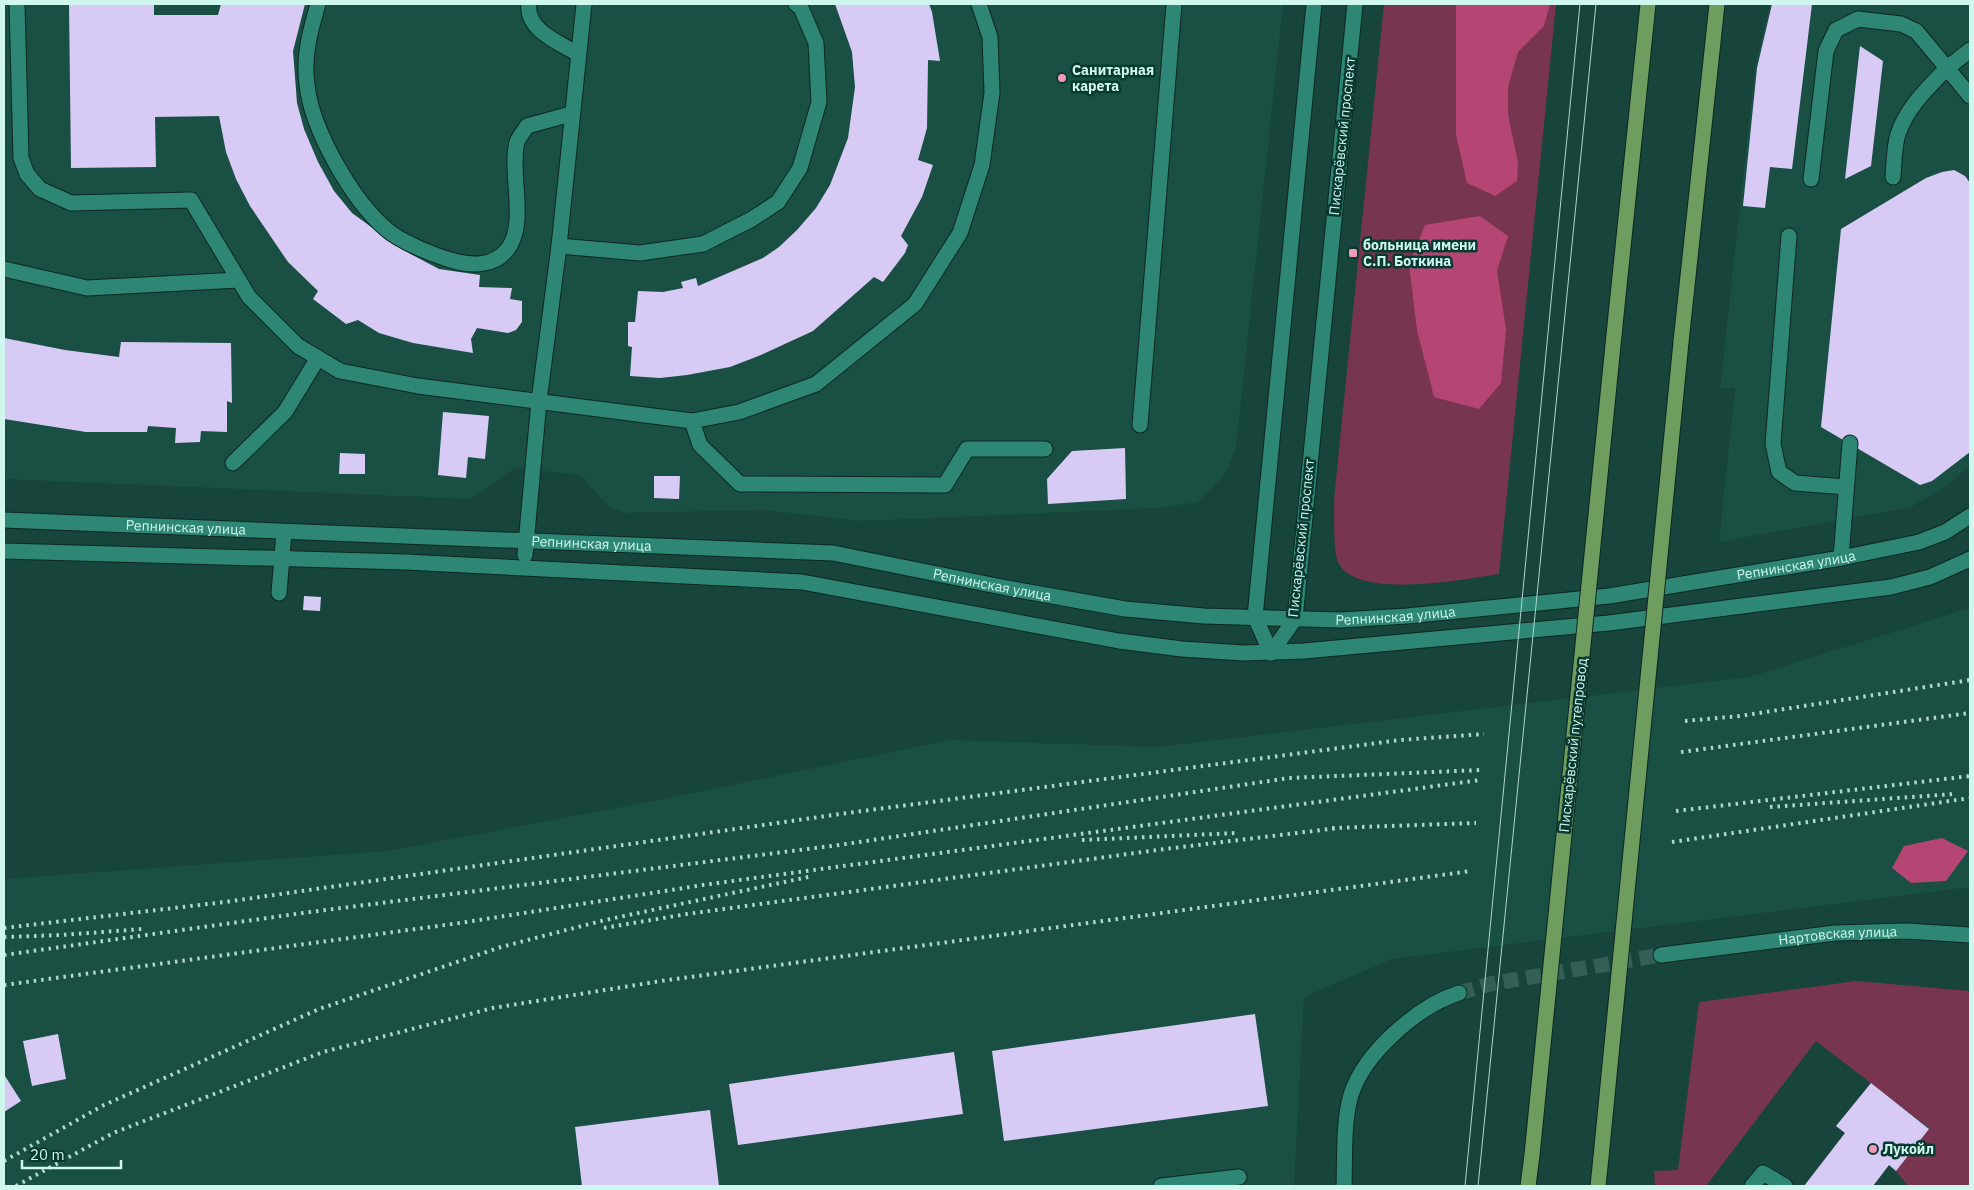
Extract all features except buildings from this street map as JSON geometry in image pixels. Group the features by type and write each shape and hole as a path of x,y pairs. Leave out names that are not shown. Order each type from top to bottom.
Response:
{"main road":[{"name":"Пискарёвский путепровод","path":"1528,1186 1648,4"},
{"path":"1598,1186 1681,342 1717,4"}],"street":[{"path":"17,4 21,158 27,174 40,189 71,203 192,200 249,296 298,346 340,371 408,384 692,421 739,412 816,384 915,304 960,233 982,164 992,94 990,37 979,4"},
{"path":"318,4 306,43 306,86 323,141 351,189 387,230 434,256 467,265 491,262 507,250 515,232 517,142 527,126 572,114"},
{"path":"529,4 528,10 538,31 578,54"},
{"path":"525,555 539,401 559,246 584,4"},
{"path":"559,246 640,253 703,244 752,219 778,202 800,168 819,102 816,43 801,8 796,4"},
{"path":"1140,425 1174,4"},
{"path":"1271,653 1255,617 1314,4"},
{"name":"Пискарёвский проспект","path":"1271,653 1295,619 1355,4"},
{"path":"1811,179 1826,51 1836,30 1858,19 1901,24 1916,31 1970,96"},
{"path":"1893,177 1898,135 1908,111 1947,68 1970,50"},
{"path":"1789,236 1773,444 1779,472 1795,483 1846,487"},
{"path":"4,269 87,288 239,280"},
{"path":"233,463 285,412 318,358"},
{"path":"692,421 700,445 740,484 945,485 967,449 1045,449"},
{"path":"1841,558 1850,443"},
{"name":"Репнинская улица","path":"4,520 833,553 1007,588 1125,609 1342,620 1408,616 1609,596 1841,558 1919,542 1945,532 1970,516"},
{"path":"280,593 284,532"},
{"name":"Репнинская улица","path":"4,551 405,562 802,582 1119,640 1182,649 1271,653 1609,623 1891,587 1930,577 1970,558"},
{"name":"Нартовская улица","path":"1661,955 1703,948 1835,933 1906,931 1970,935"},
{"path":"1344,1186 1351,1095 1372,1055 1404,1024 1441,999 1459,993"},
{"path":"1752,1186 1763,1173 1785,1186"},
{"path":"1161,1186 1239,1177"}],"shaded area":[{"path":"4,4 1283,4 1236,448 1228,468 1214,487 1197,502 1159,508 863,521 764,510 626,513 612,508 601,499 581,475 515,468 471,499 4,479"},
{"path":"1384,4 1556,4 1499,574 1439,583 1390,584 1368,581 1350,575 1339,564 1335,542 1334,499"},
{"path":"1456,4 1550,4 1544,26 1518,52 1508,87 1508,114 1518,163 1517,181 1495,196 1467,183 1456,135"},
{"path":"1770,4 1970,4 1970,467 1941,489 1911,507 1719,542 1735,388 1720,388 1755,68"},
{"path":"1480,216 1508,236 1497,271 1506,329 1501,383 1479,409 1434,397 1417,330 1409,264 1425,225"},
{"path":"1970,608 1970,887 1392,959 1304,997 1294,1186 4,1186 4,879 387,851 664,799 950,740 1158,747 1749,677"},
{"path":"1942,838 1968,851 1946,881 1911,883 1892,868 1904,846"},
{"path":"1856,981 1970,991 1970,1186 1908,1186 1896,1171 1929,1128 1816,1041 1706,1186 1655,1186 1654,1171 1678,1170 1699,1002"}],"tunnel":[{"path":"1459,993 1490,984 1661,955"}],"tram line":[{"path":"1465,1186 1580,4"},
{"path":"1478,1186 1596,4"}],"railway":[{"path":"1685,721 1740,716 1970,680"},
{"path":"1681,752 1970,713"},
{"path":"4,928 225,902 840,814 1400,740 1484,734"},
{"path":"4,955 310,912 839,845 1289,778 1481,770"},
{"path":"1676,811 1970,776"},
{"path":"4,985 460,923 703,885 1480,780"},
{"path":"1770,807 1954,794"},
{"path":"1672,842 1970,798"},
{"path":"1332,828 1476,823"},
{"path":"604,928 687,914 1165,849 1338,828"},
{"path":"1082,840 1237,833"},
{"path":"16,1186 113,1133 323,1052 493,1008 661,981 1471,871"},
{"path":"4,1161 104,1105 319,1009 501,947 605,920 813,876"},
{"path":"4,937 143,929"}],"place":[{"name":"Санитарная карета","path":"1062,78"},
{"name":"больница имени С.П. Боткина","path":"1353,253"},
{"name":"Лукойл","path":"1873,1149"}]}
